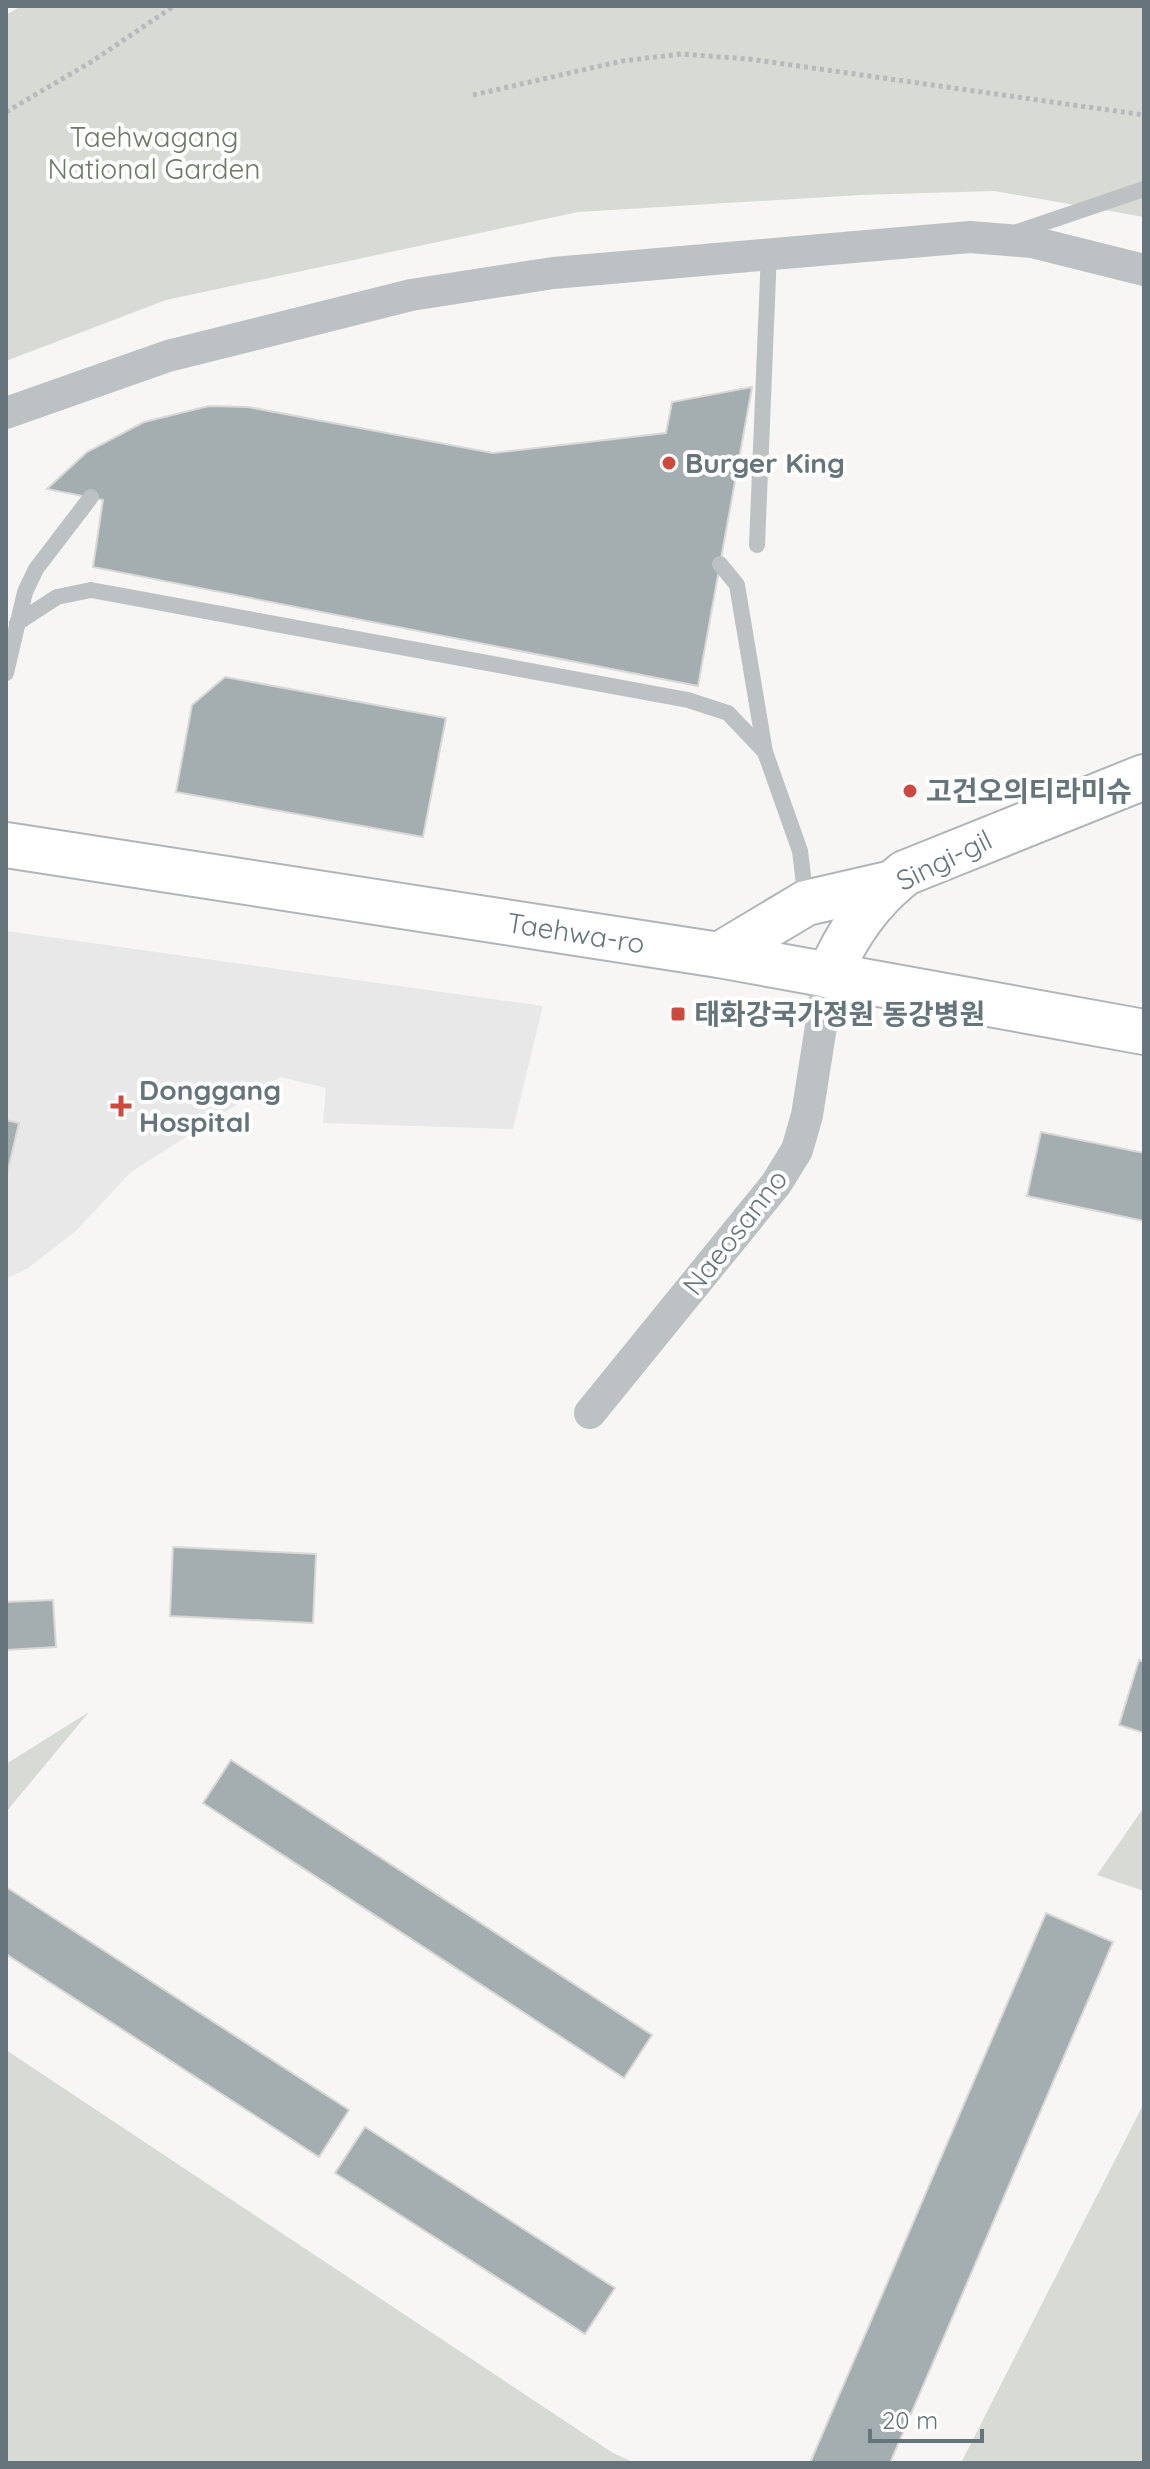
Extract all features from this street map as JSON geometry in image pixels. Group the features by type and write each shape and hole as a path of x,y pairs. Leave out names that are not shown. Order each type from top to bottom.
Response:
{"main road":[{"name":"Singi-gil","path":"829,976 858,921 881,891 905,873 979,840 1144,777"},
{"name":"Taehwa-ro","path":"6,845 719,955 1144,1032"},
{"path":"719,955 806,903 845,891 893,883"}],"street":[{"path":"6,413 168,356 411,295 553,273 891,241 1003,237 1144,270"},
{"name":"Naeosanno","path":"590,1413 776,1184 797,1150 807,1115 829,976"}],"lane":[{"path":"1003,237 1144,189"},
{"path":"757,545 769,252"},
{"path":"6,673 17,623 36,569 91,497"},
{"path":"720,564 737,585 765,752 800,851 806,903"},
{"path":"17,623 57,597 91,590 688,700 728,713 765,752"}],"path":[{"path":"6,112 91,62 174,6"},
{"path":"473,95 622,61 681,54 749,59 1144,115"}],"shaded area":[{"name":"Donggang Hospital","path":"6,931 543,1006 513,1129 323,1123 326,1088 280,1077 131,1172 76,1231 28,1268 6,1279"}],"green space":[{"name":"Taehwagang National Garden","path":"21,6 1144,6 1144,217 994,191 861,195 578,212 166,300 6,361 6,15"},
{"path":"89,1712 6,1812 6,1764"},
{"path":"1144,1807 1144,1891 1097,1875"},
{"path":"6,2050 613,2453 635,2463 6,2463"},
{"path":"1144,2103 1144,2463 961,2463"}],"building":[{"path":"752,387 698,686 93,567 103,500 47,489 87,452 144,422 209,406 248,407 493,453 666,433 672,402"},
{"path":"225,677 446,718 423,837 176,792 192,705"},
{"path":"6,1120 19,1123 6,1178"},
{"path":"1041,1132 1144,1153 1144,1221 1027,1196"},
{"path":"173,1547 316,1554 313,1623 170,1616"},
{"path":"53,1600 56,1647 6,1650 6,1602"},
{"path":"1139,1660 1144,1662 1144,1733 1119,1725"},
{"path":"231,1760 652,2035 624,2078 203,1803"},
{"path":"6,1887 349,2110 319,2157 6,1954"},
{"path":"1046,1913 1113,1942 890,2463 810,2463"},
{"path":"365,2127 615,2288 585,2334 335,2173"}],"place":[{"name":"Burger King","path":"669,463"},
{"name":"고건오의티라미슈","path":"910,791"},
{"name":"태화강국가정원 동강병원","path":"678,1014"},
{"name":"Donggang Hospital","path":"121,1106"}]}
